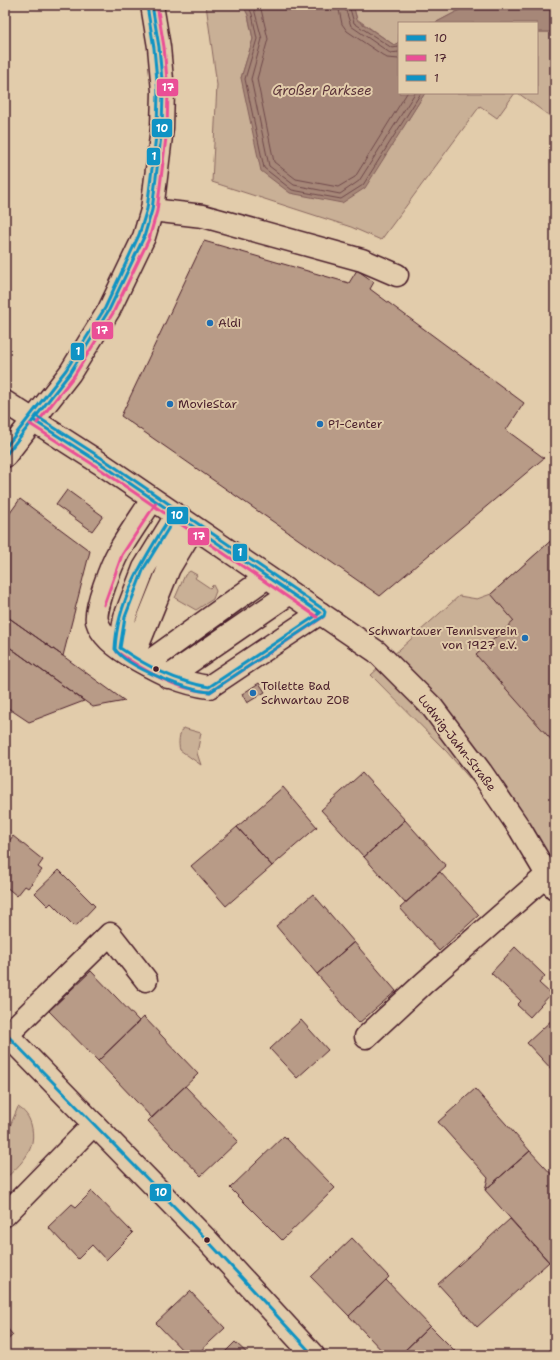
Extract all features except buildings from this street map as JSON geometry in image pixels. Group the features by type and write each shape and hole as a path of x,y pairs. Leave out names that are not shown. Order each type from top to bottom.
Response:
{"main road":[{"path":"5,456 70,373 110,310 144,237 152,210 162,128 163,91 159,47 152,5"},
{"path":"152,210 203,216 362,260 397,275"},
{"name":"Ludwig-Jahn-Straße","path":"5,402 100,463 152,500 377,652 432,707 481,772 520,829 551,882"},
{"path":"152,500 118,553 99,603 97,620 104,634 133,657 168,677 189,684 209,687 320,613"},
{"path":"133,657 125,617 144,568 185,522"},
{"path":"133,657 267,577"},
{"path":"168,677 290,593"},
{"path":"366,1037 424,983 551,882"},
{"path":"146,980 110,934 6,1034 207,1240 313,1355"},
{"path":"5,1215 94,1124"}],"shaded area":[{"path":"206,5 243,5 248,15 253,39 241,78 402,129 424,94 514,94 497,118 480,106 381,240 351,227 212,182 217,85"},
{"path":"353,5 469,5 437,22 398,22 398,43 394,45 357,19"},
{"path":"538,32 555,32 555,120 519,94 538,94"},
{"path":"555,537 555,878 447,752 371,675 459,596 477,599 491,594"},
{"path":"190,571 197,575 195,578 210,588 213,585 216,591 213,599 196,610 175,598 185,575"},
{"path":"183,728 201,733 197,753 201,765 180,750 179,739"},
{"path":"18,1107 25,1112 30,1121 33,1133 32,1141 23,1161 5,1179 5,1138"}],"water":[{"name":"Großer Parksee","path":"243,5 353,5 357,20 394,45 398,43 398,94 424,94 365,188 342,203 290,193 261,171 241,78 253,39 248,15"},
{"path":"469,5 555,5 555,32 538,32 538,22 437,22"}],"transit line":[{"name":"10","path":"5,456 70,373 109,310 144,237 152,210 162,128 163,91 159,47 152,5"},
{"name":"17","path":"37,423 74,376 113,313 149,239 157,211 167,129 168,91 164,47 157,5"},
{"name":"1","path":"5,448 66,370 105,308 139,235 147,209 157,128 158,91 154,48 147,6"},
{"name":"1","path":"36,416 103,459 323,609 325,612 324,616 210,692 200,691 159,677 121,656 115,649 121,613 142,563 170,517"},
{"name":"10","path":"33,420 100,463 320,613"},
{"name":"17","path":"30,424 97,467 317,617"},
{"name":"17","path":"104,605 122,555 156,503"},
{"name":"10","path":"120,648 125,617 144,568 176,516"},
{"name":"10","path":"120,648 141,661 173,677 209,687 320,613"},
{"name":"17","path":"117,652 161,678 185,688 210,692 323,617"},
{"name":"10","path":"5,1033 207,1240 313,1355"}],"place":[{"name":"Aldi","path":"210,323"},
{"name":"MovieStar","path":"170,404"},
{"name":"P1-Center","path":"320,424"},
{"name":"Schwartauer Tennisverein von 1927 e.V.","path":"525,638"},
{"name":"Toilette Bad Schwartau ZOB","path":"253,693"}]}
